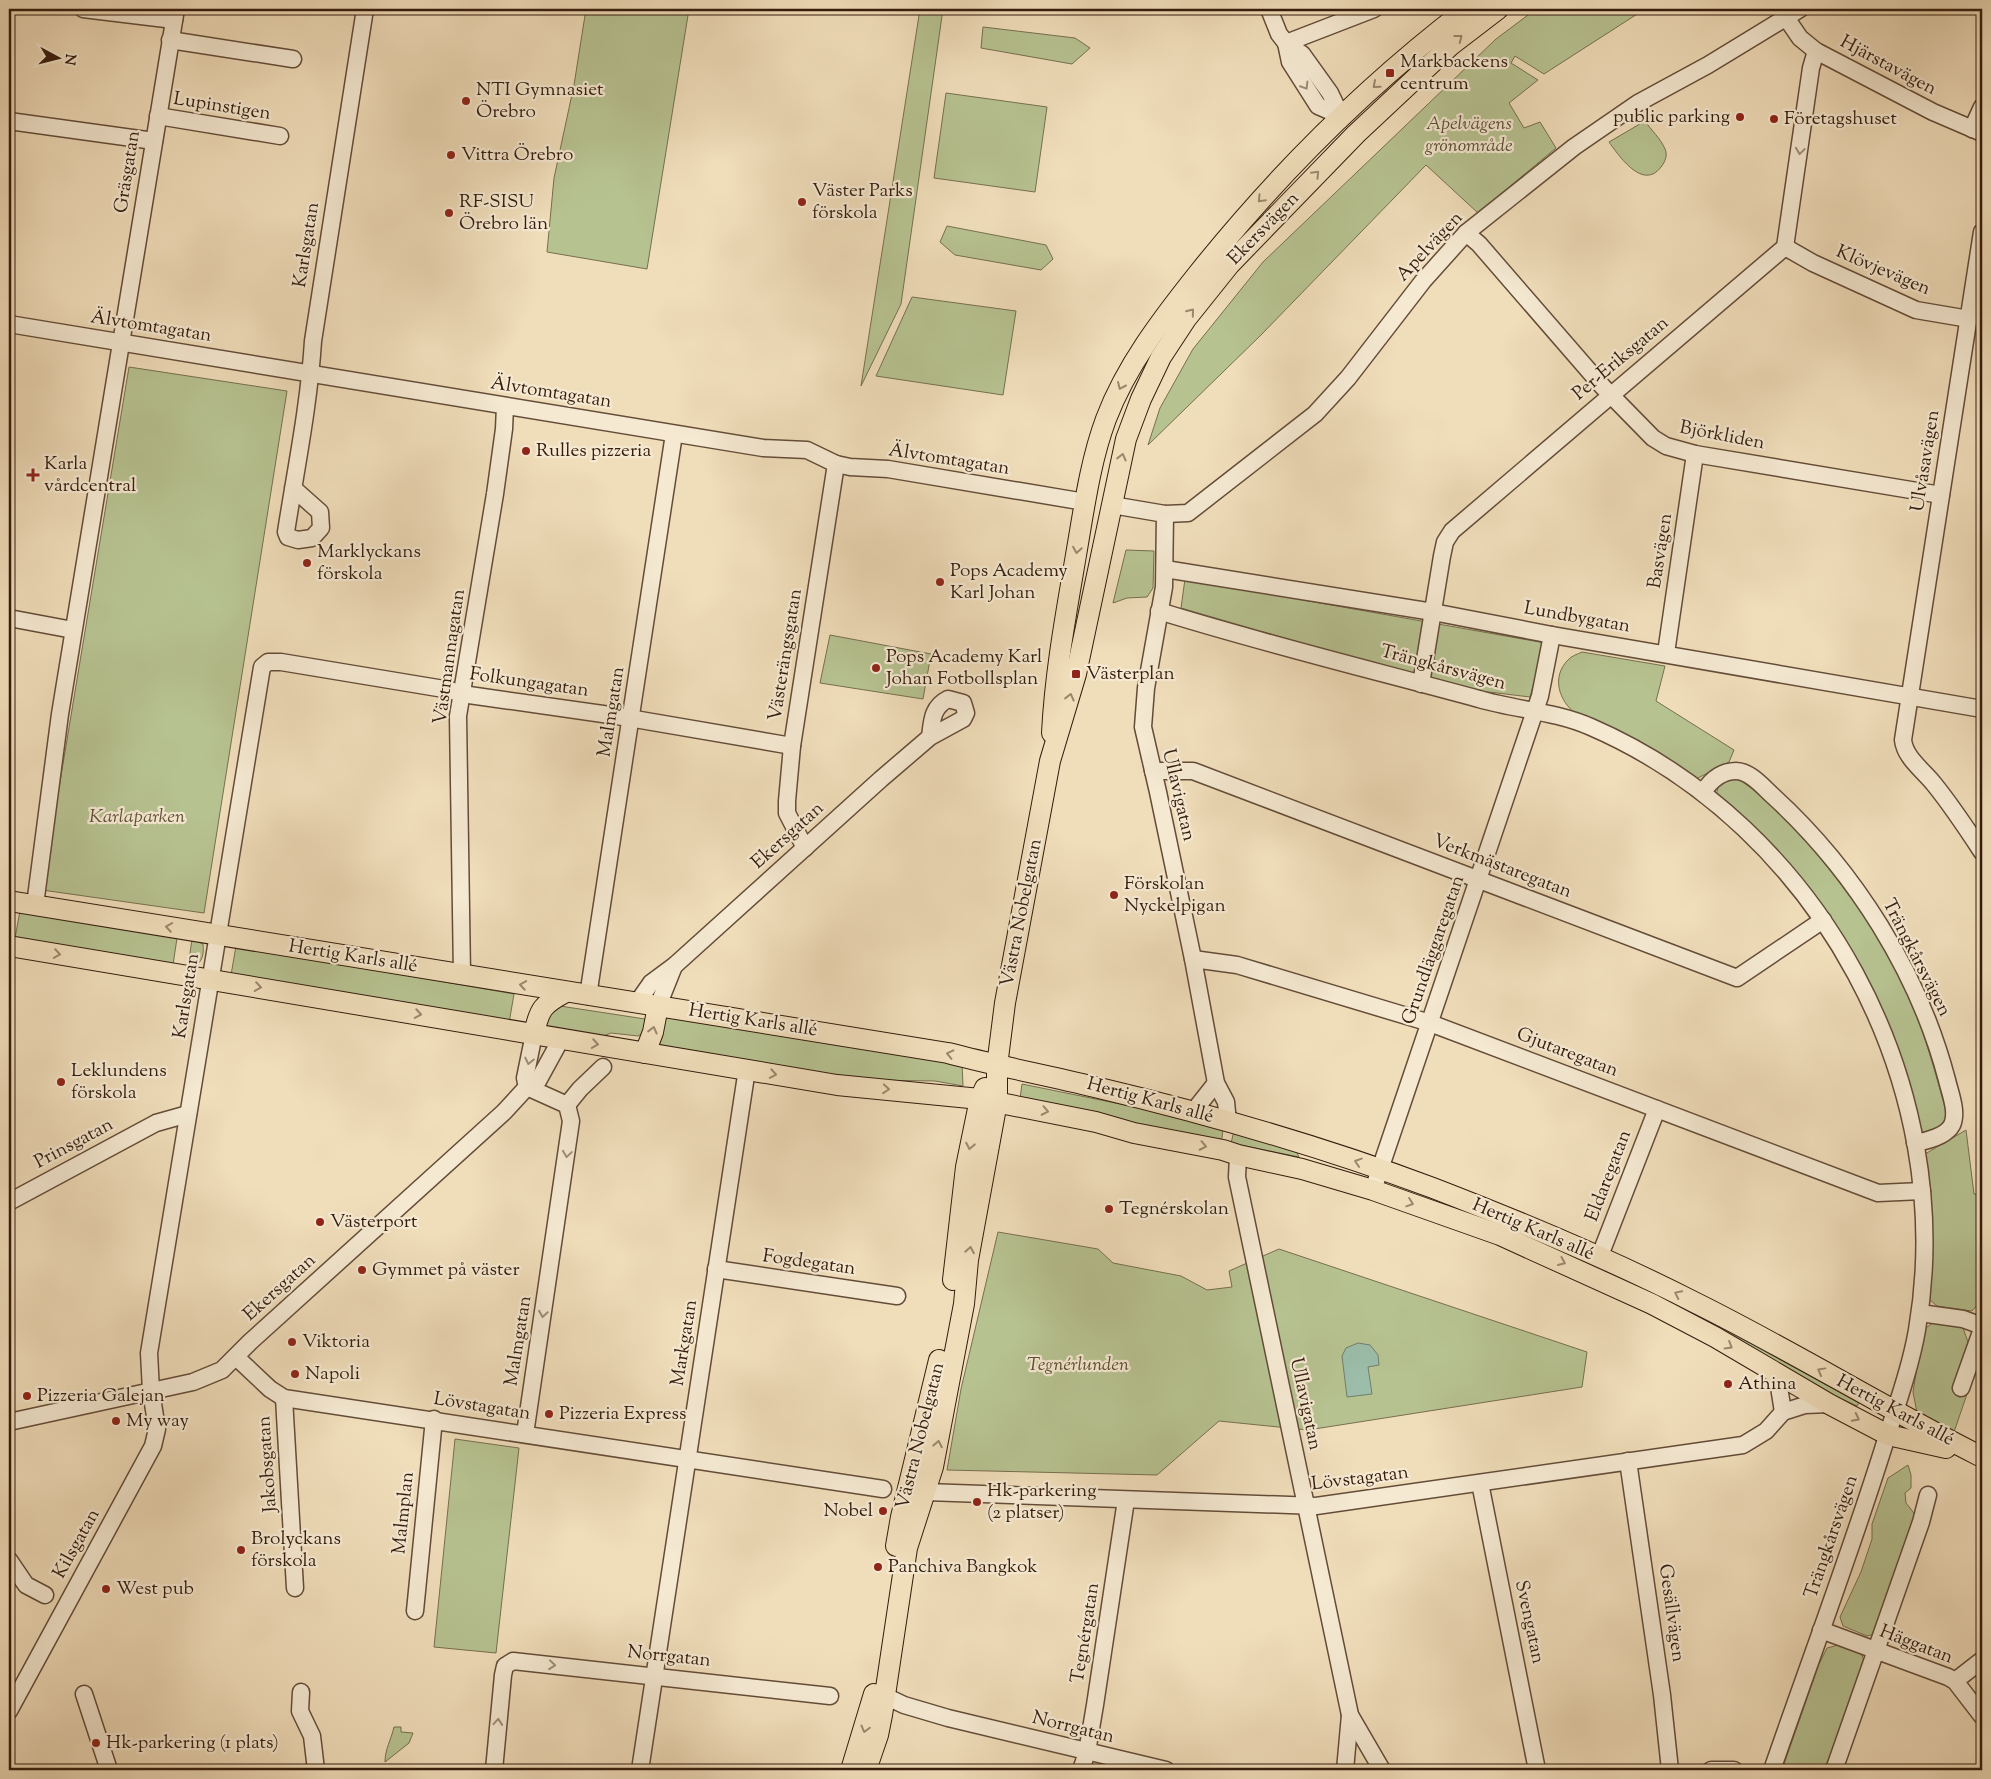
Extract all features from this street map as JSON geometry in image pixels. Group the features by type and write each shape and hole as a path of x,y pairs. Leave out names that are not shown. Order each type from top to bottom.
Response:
{"main road":[{"name":"Ekersvägen","path":"1085,502 1092,466 1106,418 1127,372 1178,299 1242,218 1341,116 1438,31 1483,12"},
{"name":"Ekersvägen","path":"1112,505 1126,438 1141,399 1161,357 1186,319 1230,264 1356,134 1451,45 1483,12"},
{"path":"1341,116 1356,134"},
{"path":"1085,502 1112,505"},
{"name":"Västra Nobelgatan","path":"1050,761 1053,703 1085,502"},
{"name":"Västra Nobelgatan","path":"851,1770 874,1693 901,1517 935,1384 951,1297 966,1167 997,1066 1005,1003 1050,761 1076,674 1112,505"},
{"name":"Hertig Karls allé","path":"9,901 948,1053 997,1066 1097,1087 1193,1112 1381,1170 1547,1234 1596,1267 1777,1374 1888,1435 1981,1456"},
{"name":"Hertig Karls allé","path":"9,946 838,1085 988,1100 1096,1122 1302,1169 1373,1190 1697,1303 1981,1456"},
{"path":"534,1034 538,1016 546,1002 566,992"},
{"path":"646,1053 653,1032 658,1006"},
{"name":"Västra Nobelgatan","path":"866,1770 878,1735 906,1556 933,1467 962,1313 988,1100"}],"street":[{"path":"83,9 175,14"},
{"name":"Karlsgatan","path":"293,488 311,374 312,341 365,9"},
{"path":"1269,9 1279,34 1286,43 1302,54 1330,93 1341,116"},
{"path":"1286,43 1374,9"},
{"name":"Apelvägen","path":"1112,505 1165,514 1188,514 1315,414 1348,378 1423,281 1466,233 1574,147 1638,103 1708,65 1756,35 1787,19 1800,9"},
{"name":"Gräsgatan","path":"120,342 175,14"},
{"name":"Hjärstavägen","path":"1787,19 1800,38 1816,51 1933,112 1977,131"},
{"path":"170,40 293,60"},
{"path":"1785,247 1811,68 1816,51"},
{"path":"1977,131 1982,107"},
{"name":"Lupinstigen","path":"158,116 280,136"},
{"path":"9,120 154,141"},
{"name":"Ulvåsavägen","path":"1982,232 1902,740 1904,748 1934,783 1982,852"},
{"name":"Björkliden","path":"1466,233 1479,244 1611,394 1653,438 1666,446 1695,454 1941,495"},
{"name":"Klövjevägen","path":"1785,247 1813,263 1916,310 1969,319"},
{"name":"Per-Eriksgatan","path":"1421,684 1442,556 1445,542 1452,531 1785,247"},
{"name":"Älvtomtagatan","path":"9,324 674,434 763,448 807,450 836,464 888,469 1085,502"},
{"path":"35,905 73,630 120,342"},
{"name":"Västmannagatan","path":"462,975 458,716 498,476 505,406"},
{"name":"Malmgatan","path":"588,996 674,434"},
{"name":"Basvägen","path":"1666,653 1695,454"},
{"name":"Västerängsgatan","path":"805,848 787,813 792,746 836,464"},
{"name":"Ullavigatan","path":"1165,514 1165,569 1160,611 1143,710 1143,727 1193,958 1216,1083 1226,1102 1228,1122"},
{"name":"Lundbygatan","path":"1165,569 1433,612 1552,635 1666,653 1982,709"},
{"name":"Trängkårsvägen","path":"1160,611 1490,703 1568,717 1617,739 1660,763 1703,792 1765,848 1824,920 1848,955 1878,1021 1902,1088 1916,1143 1922,1191 1923,1273 1920,1314 1911,1359 1888,1435 1772,1770"},
{"path":"9,618 73,630"},
{"name":"Grundläggaregatan","path":"1373,1190 1536,710 1552,635"},
{"name":"Folkungagatan","path":"262,667 268,662 281,662 450,690 462,694 632,718 792,746"},
{"name":"Karlsgatan","path":"151,1391 149,1353 262,667"},
{"name":"Ekersgatan","path":"637,1003 651,983 674,966 930,737"},
{"name":"Verkmästaregatan","path":"1153,771 1193,771 1738,978 1824,920"},
{"name":"Trängkårsvägen","path":"1703,792 1710,781 1716,778 1737,771 1746,773 1813,836 1840,867 1879,924 1927,1021 1941,1058 1953,1105 1952,1125 1944,1133 1927,1141 1916,1143"},
{"name":"Gjutaregatan","path":"1193,958 1237,965 1430,1023 1878,1193 1922,1191"},
{"name":"Ekersgatan","path":"658,1006 674,966"},
{"path":"534,1034 525,1078 527,1087 567,1105 580,1089 603,1067"},
{"name":"Ekersgatan","path":"9,1422 193,1382 222,1370 504,1112 527,1087 538,1081 560,1039"},
{"name":"Markgatan","path":"640,1770 746,1069"},
{"path":"1193,1112 1216,1083"},
{"name":"Malmgatan","path":"526,1434 571,1121 567,1105"},
{"name":"Eldaregatan","path":"1596,1267 1657,1109"},
{"name":"Prinsgatan","path":"9,1202 156,1123 188,1114"},
{"name":"Ullavigatan","path":"1238,1155 1237,1177 1350,1715 1382,1770"},
{"name":"Fogdegatan","path":"716,1269 897,1296"},
{"path":"1920,1314 1963,1319 1982,1328 1961,1388"},
{"name":"Lövstagatan","path":"236,1357 270,1389 284,1398 434,1419 883,1489"},
{"path":"1777,1374 1783,1412 1805,1405 1829,1404"},
{"name":"Kilsgatan","path":"9,1711 153,1446 156,1429 151,1391"},
{"name":"Jakobsgatan","path":"284,1398 296,1579 295,1588"},
{"name":"Lövstagatan","path":"926,1492 1306,1506 1743,1445 1766,1431 1783,1412"},
{"name":"Malmplan","path":"415,1612 434,1419"},
{"name":"Gesällvägen","path":"1628,1461 1662,1695 1670,1770"},
{"name":"Svengatan","path":"1480,1483 1537,1770"},
{"path":"1834,1770 1921,1522 1928,1495"},
{"name":"Tegnérgatan","path":"1081,1770 1087,1752 1126,1500"},
{"path":"9,1560 26,1585 45,1595"},
{"name":"Häggatan","path":"1821,1630 1948,1677 1955,1681 1982,1716"},
{"path":"1955,1681 1982,1660"},
{"name":"Norrgatan","path":"494,1770 505,1666 513,1661 655,1675 830,1696"},
{"path":"301,1692 300,1711 312,1736 316,1770"},
{"path":"84,1694 108,1770"},
{"name":"Norrgatan","path":"885,1696 923,1711 1166,1770"},
{"path":"1345,1770 1350,1715"},
{"path":"1711,1770 1734,1770"}],"green space":[{"path":"586,9 689,9 647,269 547,252 554,178 574,85"},
{"path":"920,9 943,9 901,304 861,386"},
{"name":"Apelvägens grönområde","path":"1536,9 1645,9 1544,74 1515,56 1511,63 1538,80 1509,103 1524,128 1540,122 1556,148 1478,213 1426,165 1261,335 1148,445 1160,408 1193,349 1263,262 1496,39"},
{"path":"983,27 1075,38 1090,48 1072,64 981,48"},
{"path":"946,93 1047,107 1035,192 934,178"},
{"path":"1645,121 1661,142 1666,154 1665,161 1661,167 1654,173 1647,175 1632,169 1609,142"},
{"path":"947,226 1046,245 1053,259 1041,270 955,255 940,242"},
{"path":"912,297 1016,311 1003,395 876,376"},
{"name":"Karlaparken","path":"129,367 287,391 204,913 42,890"},
{"path":"1126,550 1154,551 1153,588 1147,597 1127,598 1113,603"},
{"path":"1185,579 1545,643 1530,697 1456,688 1181,608"},
{"name":"Pops Academy Karl Johan Fotbollsplan","path":"830,635 931,654 923,699 820,683"},
{"path":"1582,652 1665,666 1656,701 1734,750 1729,762 1694,780 1576,714 1565,702 1559,688 1559,681 1563,667 1568,660"},
{"path":"1731,776 1749,785 1795,829 1843,887 1885,950 1914,1009 1939,1085 1947,1115 1941,1126 1935,1131 1923,1133 1919,1128 1906,1076 1896,1047 1872,991 1836,929 1793,874 1716,796 1719,783"},
{"path":"20,911 177,938 173,965 15,938"},
{"path":"192,939 203,944 203,954 201,960 196,965 188,967"},
{"path":"236,946 514,994 509,1023 231,975"},
{"path":"560,1006 645,1019 648,1023 644,1033 638,1036 611,1033 601,1037 548,1029 545,1023 547,1016"},
{"path":"664,1017 962,1063 963,1086 935,1081 869,1080 655,1048"},
{"path":"1022,1084 1194,1119 1223,1128 1222,1138 1219,1141 1020,1099"},
{"path":"1966,1130 1974,1194 1982,1195 1982,1300 1972,1311 1937,1306 1928,1298 1930,1214 1925,1154"},
{"path":"1234,1131 1296,1151 1299,1157 1231,1143"},
{"name":"Tegnérlunden","path":"998,1232 1098,1249 1113,1263 1181,1276 1207,1290 1232,1287 1229,1271 1279,1249 1587,1352 1582,1387 1308,1430 1219,1421 1157,1475 947,1470 961,1389"},
{"path":"1608,1270 1695,1313 1859,1403 1857,1406 1804,1382 1606,1274"},
{"path":"1934,1322 1962,1325 1968,1342 1952,1389 1967,1394 1954,1432 1918,1418 1913,1392 1923,1330"},
{"path":"455,1439 519,1448 496,1653 434,1647"},
{"path":"1908,1465 1911,1475 1911,1488 1905,1493 1906,1503 1917,1517 1875,1634 1867,1636 1843,1626 1840,1617 1861,1572 1872,1539 1872,1524 1888,1478"},
{"path":"1838,1645 1861,1653 1865,1663 1828,1770 1782,1770 1819,1664 1827,1648"},
{"path":"394,1727 401,1727 401,1732 413,1733 409,1743 385,1762 387,1749"}],"shaded area":[{"path":"1358,1343 1370,1345 1378,1355 1379,1365 1368,1367 1372,1394 1347,1397 1342,1356 1346,1348"}],"place":[{"name":"Markbackens centrum","path":"1390,73"},
{"name":"NTI Gymnasiet Örebro","path":"466,101"},
{"name":"public parking","path":"1740,117"},
{"name":"Företagshuset","path":"1774,119"},
{"name":"Vittra Örebro","path":"451,155"},
{"name":"Väster Parks förskola","path":"802,202"},
{"name":"RF-SISU Örebro län","path":"449,213"},
{"name":"Rulles pizzeria","path":"526,451"},
{"name":"Karla vårdcentral","path":"33,475"},
{"name":"Marklyckans förskola","path":"307,563"},
{"name":"Pops Academy Karl Johan","path":"940,582"},
{"name":"Pops Academy Karl Johan Fotbollsplan","path":"876,668"},
{"name":"Västerplan","path":"1076,674"},
{"name":"Förskolan Nyckelpigan","path":"1114,895"},
{"name":"Leklundens förskola","path":"61,1082"},
{"name":"Tegnérskolan","path":"1109,1209"},
{"name":"Västerport","path":"320,1222"},
{"name":"Gymmet på väster","path":"362,1270"},
{"name":"Viktoria","path":"292,1342"},
{"name":"Napoli","path":"295,1374"},
{"name":"Athina","path":"1728,1384"},
{"name":"Pizzeria Galejan","path":"27,1396"},
{"name":"Pizzeria Express","path":"549,1414"},
{"name":"My way","path":"116,1421"},
{"name":"Hk-parkering (2 platser)","path":"977,1502"},
{"name":"Nobel","path":"883,1511"},
{"name":"Brolyckans förskola","path":"241,1550"},
{"name":"Panchiva Bangkok","path":"878,1567"},
{"name":"West pub","path":"106,1589"},
{"name":"Hk-parkering (1 plats)","path":"96,1743"}]}
